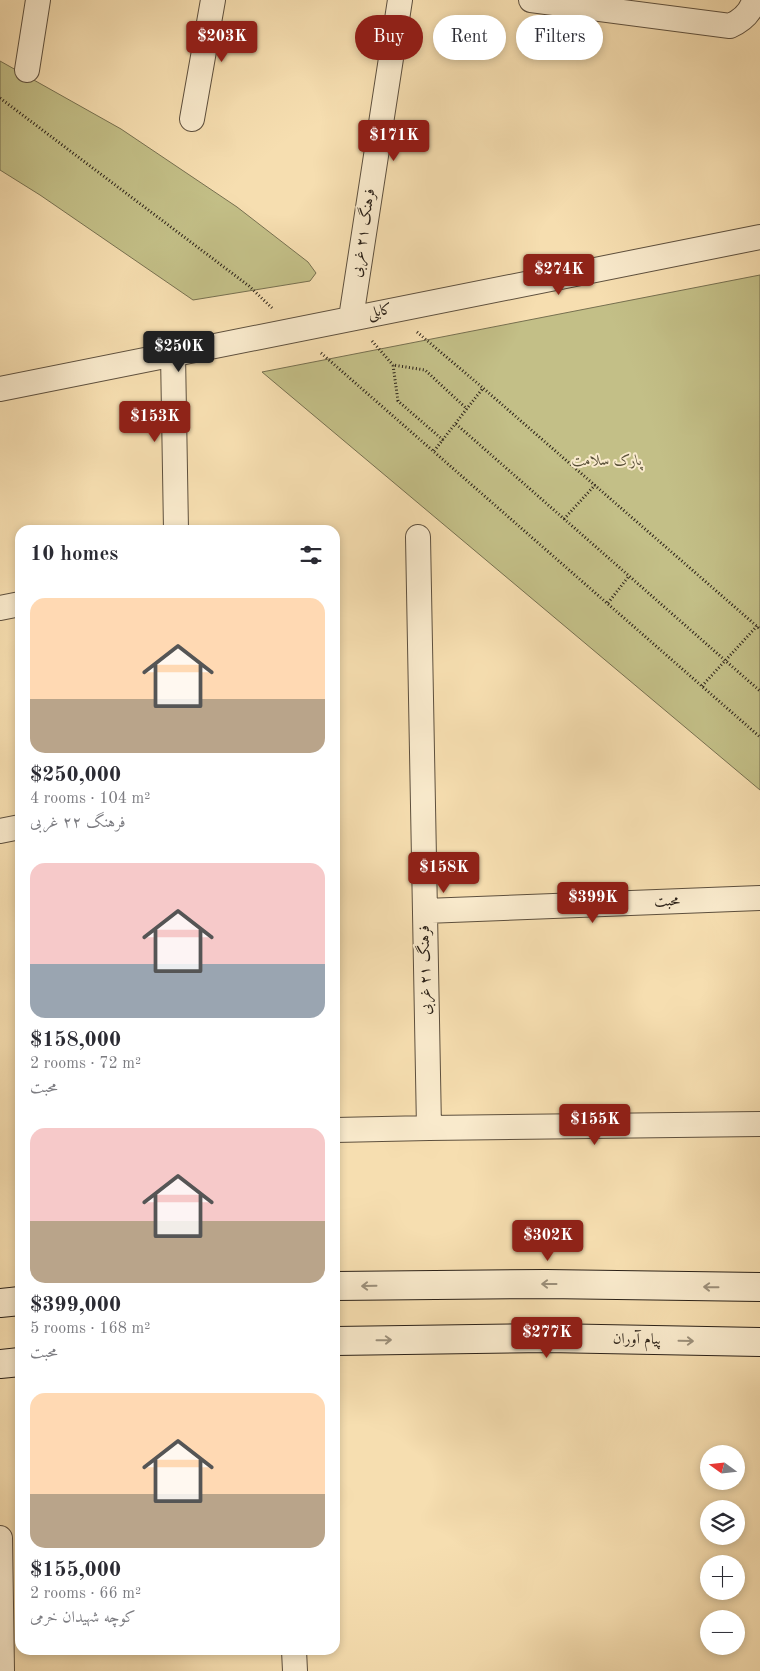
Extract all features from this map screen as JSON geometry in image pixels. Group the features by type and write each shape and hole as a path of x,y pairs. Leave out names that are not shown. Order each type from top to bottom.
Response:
{"main road":[{"path":"340,1286 546,1284 760,1287"},
{"path":"0,1303 15,1302"},
{"name":"پیام آوران","path":"340,1341 548,1338 760,1342"},
{"path":"0,1364 15,1362"}],"street":[{"path":"27,70 38,0"},
{"path":"192,119 213,0"},
{"name":"فرهنگ ۲۱ غربی","path":"351,318 400,0"},
{"path":"531,0 576,3 730,26 741,21 754,0"},
{"name":"کابلی","path":"0,389 760,237"},
{"path":"173,354 176,525"},
{"name":"فرهنگ ۲۱ غربی","path":"418,537 429,1128"},
{"path":"0,608 15,605"},
{"path":"0,831 15,828"},
{"name":"محبت","path":"425,911 760,898"},
{"path":"340,1130 760,1124"},
{"path":"0,1538 2,1671"},
{"path":"294,1655 296,1671"}],"path":[{"path":"0,98 249,286 295,330 760,737"},
{"path":"393,310 428,343 483,388 758,627 702,686"},
{"path":"443,440 398,401 393,365 425,370 467,409"},
{"path":"434,451 483,388"},
{"path":"456,424 760,691"},
{"path":"564,519 595,486"},
{"path":"608,603 630,576"}],"green space":[{"path":"0,61 121,129 237,207 308,262 316,273 310,281 193,300 40,195 0,170"},
{"name":"پارک سلامت","path":"760,275 760,790 262,372"}]}
